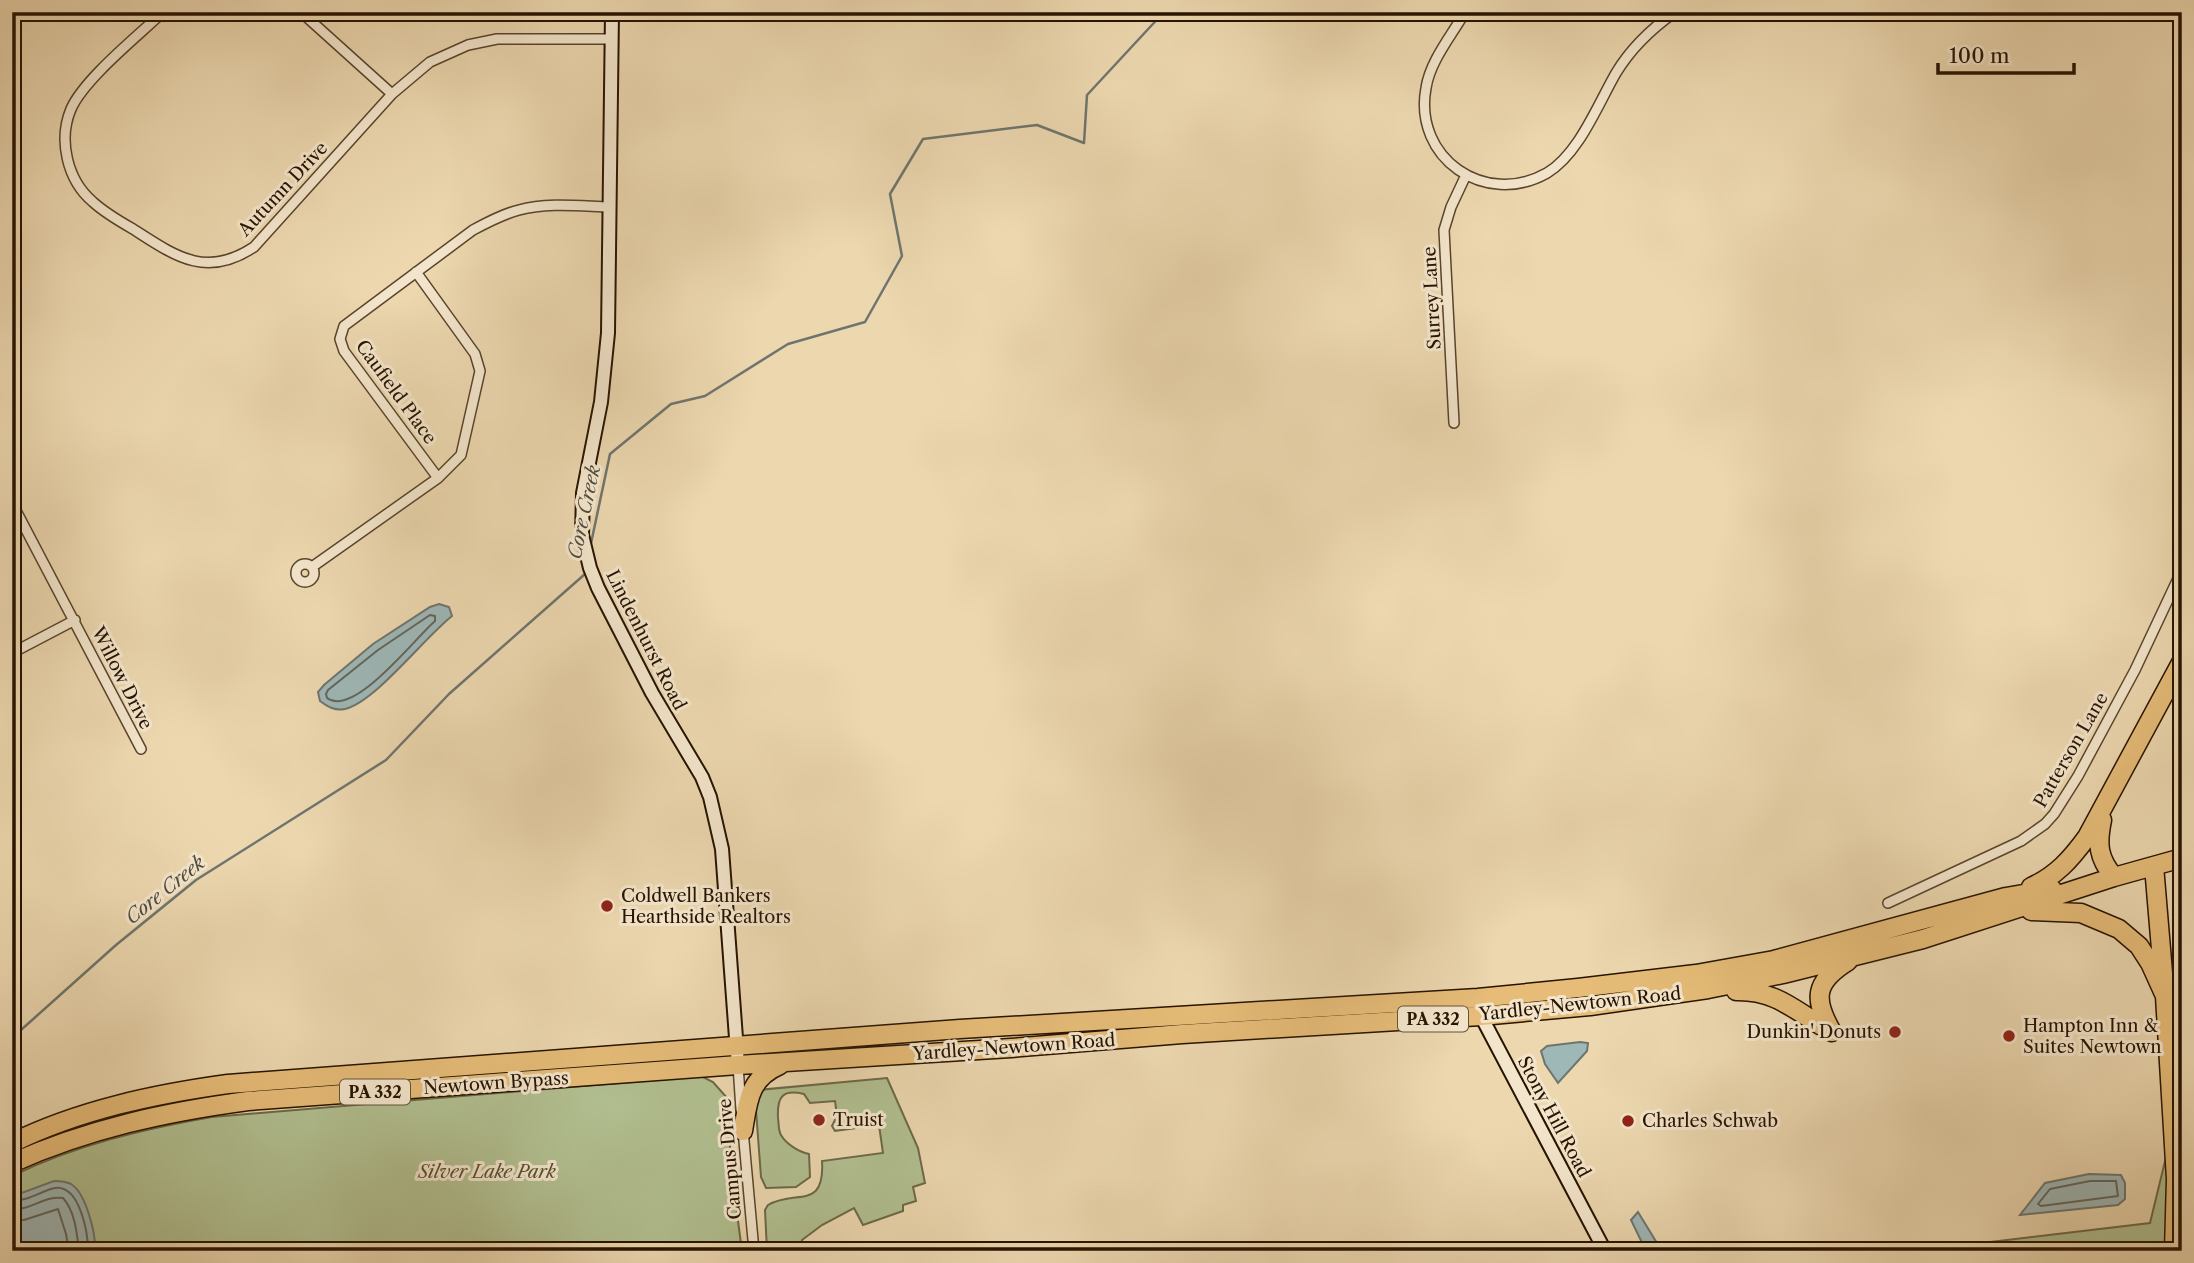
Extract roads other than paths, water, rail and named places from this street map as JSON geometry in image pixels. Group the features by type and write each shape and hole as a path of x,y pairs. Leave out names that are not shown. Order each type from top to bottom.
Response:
{"highway":[{"path":"2010,904 2066,864 2087,837 2182,661"},
{"path":"2105,806 2098,847 2104,866 2113,877"},
{"name":"Yardley-Newtown Road","path":"738,1065 1011,1048 1479,1007 1774,960 2010,904 2182,858"},
{"path":"2154,866 2173,1096 2176,1179 2174,1251"},
{"name":"Yardley-Newtown Road","path":"737,1046 960,1029 1632,1000 1709,989 1923,939 2010,904"},
{"path":"2010,904 2081,913 2108,922 2139,946 2165,996"},
{"path":"1632,1000 1665,1002 1738,990 1762,992 1777,997 1832,1032 1821,1013 1818,996 1825,978 1858,955"},
{"name":"Newtown Bypass","path":"16,1151 114,1106 177,1091 737,1046"},
{"path":"743,1131 749,1098 755,1084 761,1076 785,1063"},
{"name":"Newtown Bypass","path":"16,1151 116,1125 208,1106 295,1097 738,1065"}],"street":[{"name":"Autumn Drive","path":"163,12 79,94 68,120 65,145 71,171 87,197 109,214 179,257 193,262 215,263 242,255 254,247 392,94 430,62 468,45 505,39 611,39"},
{"path":"301,12 392,94"},
{"name":"Lindenhurst Road","path":"612,12 606,369 583,493 581,520 590,568 652,694 702,777 710,797 722,849 738,1065"},
{"path":"1465,12 1433,68 1426,87 1424,102 1430,134 1444,159 1466,175 1490,183 1514,184 1526,182 1551,170 1572,149 1633,48 1675,12"},
{"name":"Surrey Lane","path":"1454,424 1444,230 1466,175"},
{"name":"Caufield Place","path":"439,478 346,353 340,340 344,326 473,230 520,209 544,206 609,207"},
{"name":"Caufield Place","path":"312,567 439,478 461,455 480,372 475,354 416,272"},
{"name":"Willow Drive","path":"12,503 141,749"},
{"name":"Patterson Lane","path":"1888,903 2021,841 2049,819 2078,776 2129,682 2182,570"},
{"name":"Willow Drive","path":"12,653 75,620"},
{"name":"Stony Hill Road","path":"1479,1007 1605,1251"},
{"name":"Campus Drive","path":"738,1065 754,1251"}],"water":[{"path":"439,604 449,607 452,616 371,694 345,709 332,708 320,701 318,692 324,685 373,644"},
{"path":"1588,1043 1587,1051 1558,1083 1545,1064 1541,1051 1547,1046"},
{"path":"2089,1174 2121,1175 2125,1183 2125,1199 2118,1205 2020,1215 2045,1183"},
{"path":"54,1181 71,1184 81,1196 92,1225 95,1251 12,1251 12,1193 19,1194"},
{"path":"1638,1212 1657,1243 1667,1251 1646,1251 1631,1220"}],"waterway":[{"name":"Core Creek","path":"590,548 610,454 671,404 705,396 788,344 865,322 902,256 890,194 923,139 1037,125 1084,143 1087,95 1164,12"},
{"name":"Core Creek","path":"12,1038 116,945 196,880 386,760 449,694 585,574 585,571"}],"place":[{"name":"Coldwell Bankers Hearthside Realtors","path":"607,906"},
{"name":"Dunkin' Donuts","path":"1895,1032"},
{"name":"Hampton Inn & Suites Newtown","path":"2009,1036"},
{"name":"Truist","path":"819,1120"},
{"name":"Charles Schwab","path":"1628,1121"}],"park label":[{"name":"Silver Lake Park","path":"487,1172"}]}
